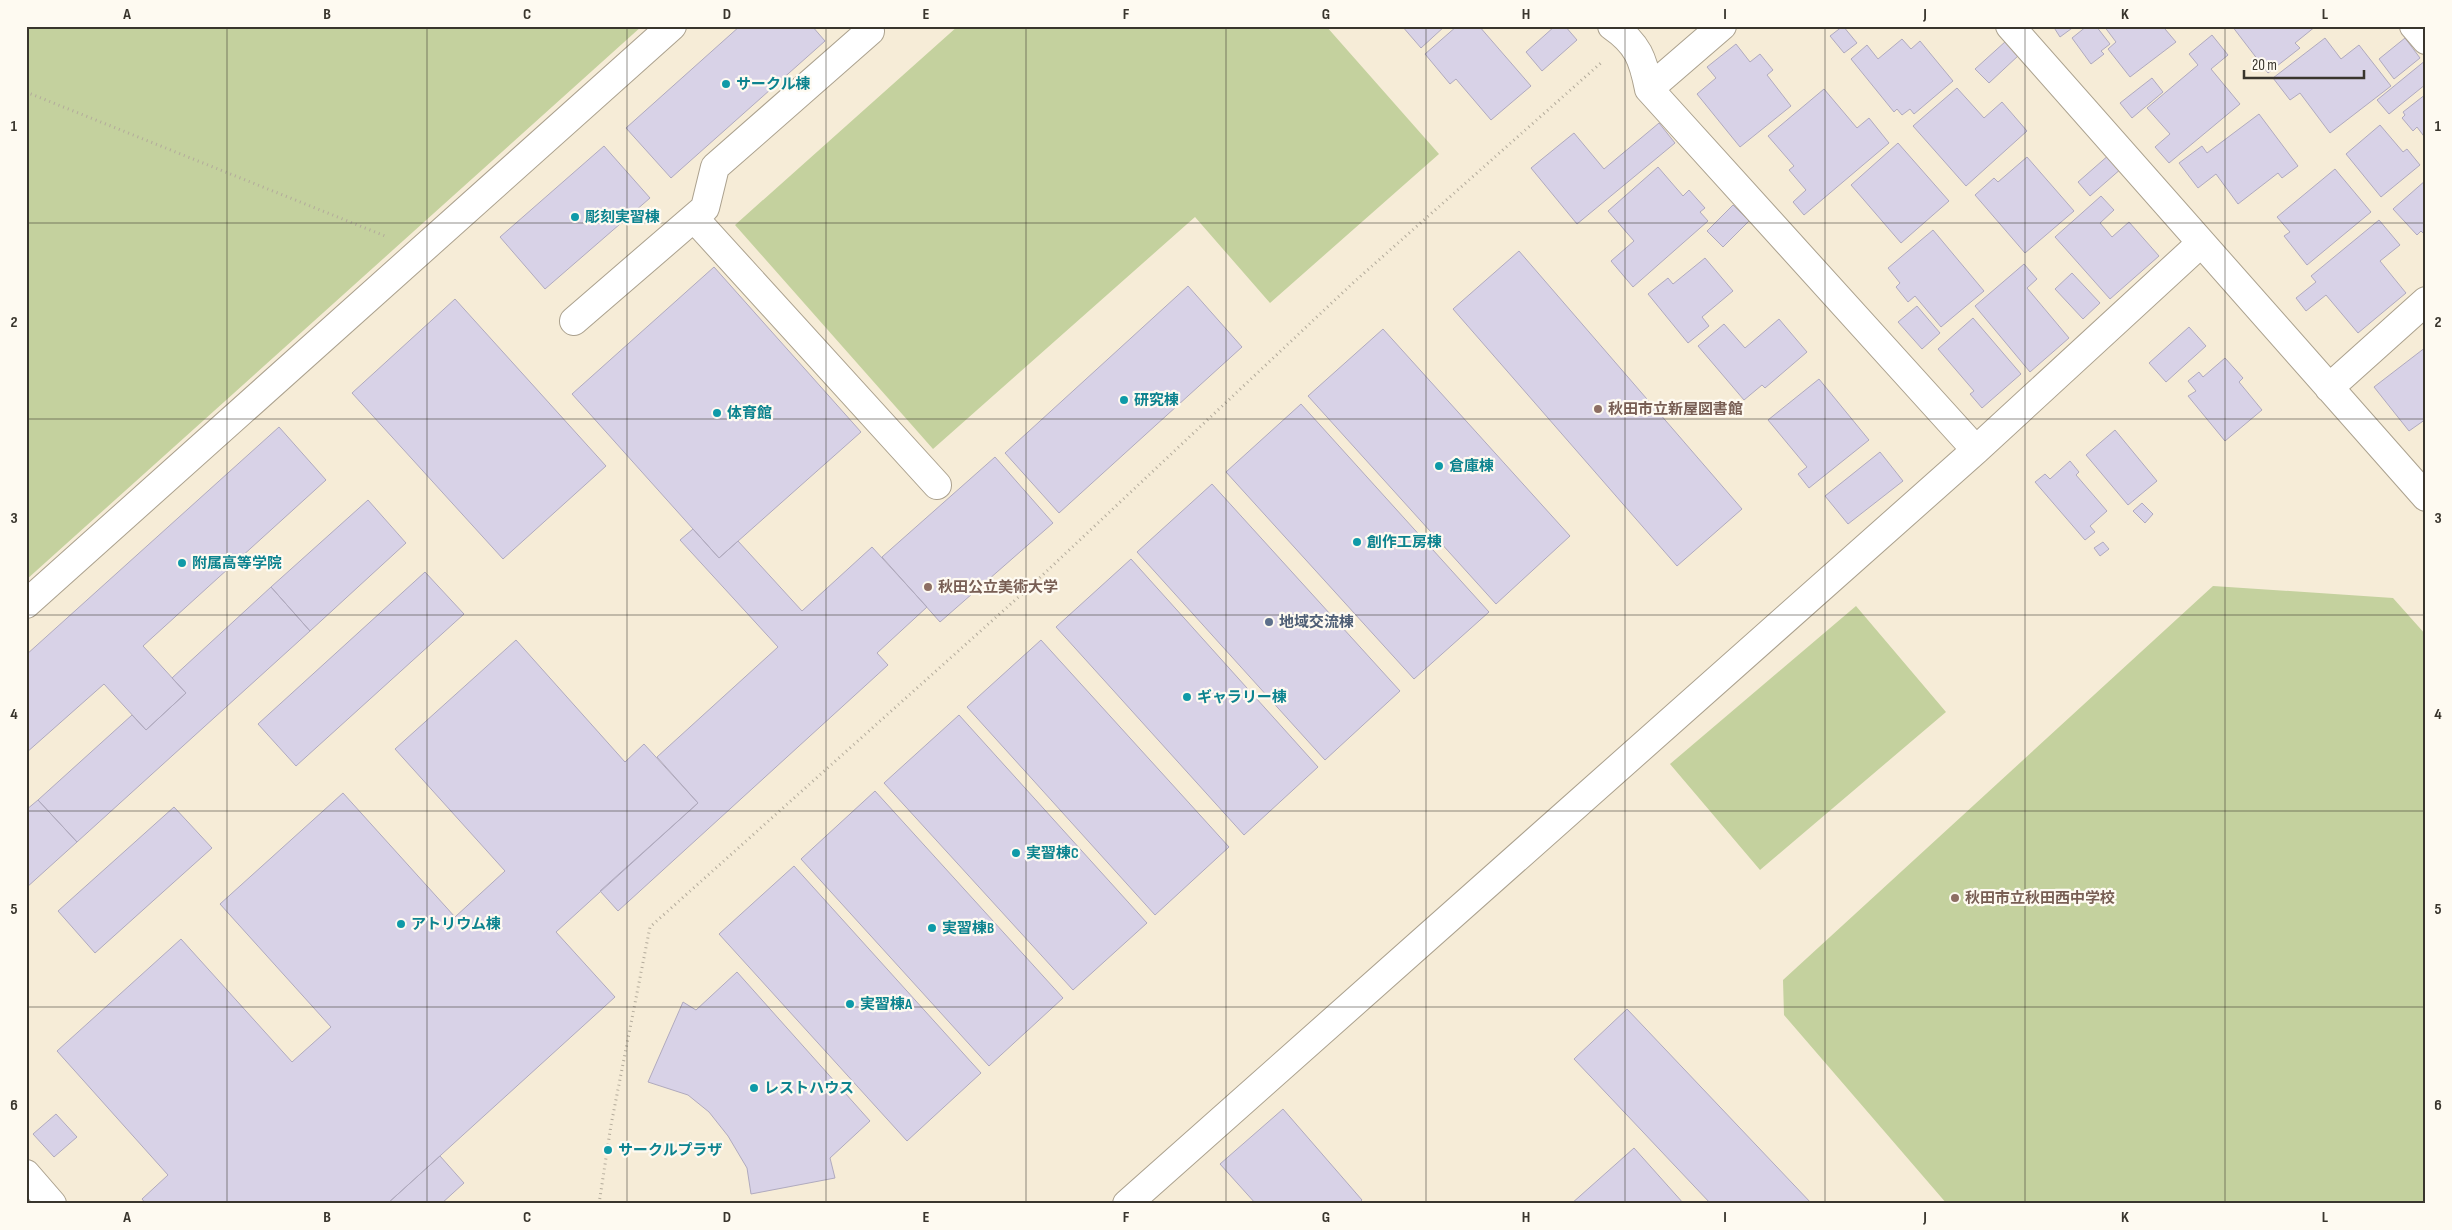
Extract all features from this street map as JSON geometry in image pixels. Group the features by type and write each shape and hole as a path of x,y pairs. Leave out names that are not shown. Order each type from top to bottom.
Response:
{"street":[{"path":"26,604 672,26"},
{"path":"574,321 705,208 715,167 870,31 866,26"},
{"path":"1648,89 1722,26"},
{"path":"2010,26 2426,497"},
{"path":"2414,26 2426,40"},
{"path":"1621,32 1644,65 1648,89 1976,450"},
{"path":"694,218 937,485"},
{"path":"1127,1204 1976,450 2201,243"},
{"path":"2329,388 2426,301"},
{"path":"26,1174 52,1204"}],"path":[{"path":"599,1204 611,1125 650,927 1032,585 1621,32"},
{"path":"26,92 422,251"}],"green space":[{"path":"26,26 642,26 26,580"},
{"path":"958,26 1326,26 1439,154 1270,303 1195,217 933,449 735,225"},
{"path":"2213,586 2393,598 2426,635 2426,1204 1947,1204 1784,1015 1783,980"},
{"path":"1856,606 1946,712 1760,870 1670,764"}],"building":[{"name":"サークル棟","path":"740,26 812,26 825,41 671,178 626,128"},
{"path":"1402,26 1445,26 1421,48"},
{"path":"1457,26 1479,26 1531,86 1491,120 1456,79 1450,84 1425,54"},
{"path":"1555,26 1565,26 1577,40 1542,71 1526,52"},
{"path":"1843,26 1857,43 1844,53 1830,36"},
{"path":"2053,26 2075,26 2060,37"},
{"path":"2087,26 2096,26 2110,44 2101,51 2104,54 2091,64 2072,38"},
{"path":"2104,26 2168,26 2165,29 2176,42 2130,77 2108,49 2116,42"},
{"path":"2232,26 2316,26 2295,43 2300,48 2268,73"},
{"path":"2212,35 2228,55 2211,69 2240,104 2169,163 2155,147 2170,134 2147,108 2198,65 2189,54"},
{"path":"2325,38 2341,59 2359,45 2391,86 2330,133 2300,93 2290,100 2273,78"},
{"path":"2405,38 2420,58 2394,79 2379,59"},
{"path":"1902,39 1911,49 1920,41 1953,81 1914,114 1910,109 1902,115 1897,109 1894,112 1851,59 1867,45 1878,59"},
{"path":"2006,41 2019,55 1989,83 1975,69"},
{"path":"1736,44 1750,62 1760,54 1773,70 1767,75 1791,106 1740,147 1697,94 1716,78 1707,67"},
{"path":"2426,60 2426,84 2389,114 2377,100"},
{"path":"2152,78 2163,92 2132,118 2120,103"},
{"path":"1957,88 1984,118 2002,102 2027,131 1966,186 1913,126"},
{"path":"1824,89 1857,128 1869,118 1889,143 1804,215 1793,202 1806,190 1789,170 1794,166 1768,136"},
{"path":"2426,94 2426,139 2417,127 2413,131 2402,118 2405,115 2403,112"},
{"path":"2259,114 2298,166 2282,178 2278,173 2238,204 2216,174 2198,188 2179,163 2202,146 2207,153"},
{"path":"1659,123 1675,143 1577,224 1531,168 1574,133 1604,169"},
{"path":"2380,125 2403,152 2407,149 2420,165 2381,197 2346,154"},
{"path":"1898,143 1949,201 1901,243 1851,185"},
{"name":"彫刻実習棟","path":"604,146 650,198 545,289 500,237"},
{"path":"2110,154 2122,168 2090,196 2078,182"},
{"path":"2027,157 2074,211 2025,253 1975,195 1994,178 1998,182"},
{"path":"1658,167 1683,196 1689,190 1705,208 1700,212 1708,221 1633,287 1611,261 1634,241 1608,211"},
{"path":"2335,169 2371,212 2307,265 2284,236 2290,232 2277,217"},
{"path":"2426,180 2426,236 2421,231 2417,235 2393,209"},
{"path":"2101,196 2114,210 2100,223 2112,237 2129,222 2159,256 2110,299 2055,237"},
{"path":"1733,205 1749,221 1723,247 1707,231"},
{"path":"2379,220 2400,245 2380,261 2406,293 2358,333 2326,295 2306,311 2296,298 2316,282 2311,276"},
{"path":"1933,230 1984,291 1941,327 1915,296 1908,302 1896,287 1900,283 1888,268"},
{"name":"秋田市立新屋図書館","path":"1519,251 1742,509 1677,566 1453,309"},
{"path":"1705,258 1733,291 1702,317 1709,326 1688,343 1648,294 1668,278 1673,284"},
{"path":"2024,264 2037,279 2027,288 2069,338 2030,372 1975,306"},
{"name":"体育館","path":"714,267 861,432 719,558 572,394"},
{"path":"2072,273 2100,303 2083,319 2055,289"},
{"name":"研究棟","path":"1188,286 1242,347 1059,513 1005,453"},
{"path":"455,299 606,466 503,559 352,393"},
{"path":"1917,306 1940,333 1922,349 1898,322"},
{"path":"1973,318 2021,374 1982,408 1970,394 1974,391 1938,349"},
{"path":"1779,319 1807,352 1765,388 1762,385 1744,400 1698,346 1724,324 1745,348"},
{"path":"2189,327 2206,346 2166,382 2149,363"},
{"name":"倉庫棟","path":"1383,329 1570,536 1496,604 1308,396"},
{"path":"2426,347 2426,419 2409,431 2374,387"},
{"path":"2225,358 2243,378 2239,382 2262,410 2225,441 2188,396 2196,391 2188,381 2199,372 2203,377"},
{"path":"1819,379 1869,440 1809,488 1798,474 1807,467 1768,420"},
{"name":"創作工房棟","path":"1301,404 1489,612 1414,679 1226,472"},
{"name":"附属高等学院","path":"279,427 326,480 143,646 186,693 146,730 104,684 26,753 26,655"},
{"path":"2115,430 2157,481 2128,505 2086,455"},
{"path":"1880,452 1903,481 1848,524 1825,496"},
{"path":"995,457 1053,523 940,622 882,557"},
{"path":"2070,461 2079,472 2076,475 2107,511 2090,526 2095,532 2085,540 2035,482 2045,474 2050,479"},
{"name":"地域交流棟","path":"1212,484 1400,691 1325,760 1137,552"},
{"name":"附属高等学院","path":"368,500 406,543 310,631 271,587"},
{"path":"2142,503 2153,514 2145,523 2133,511"},
{"path":"693,529 719,558 738,541 802,611 872,547 927,607 877,653 888,665 618,911 600,891 698,803 657,757 778,647 680,540"},
{"path":"2103,542 2109,549 2100,556 2094,548"},
{"name":"ギャラリー棟","path":"1131,559 1318,767 1244,835 1056,627"},
{"path":"425,572 464,614 296,766 258,724"},
{"name":"附属高等学院","path":"271,587 310,631 77,842 38,800 132,715 146,730 186,693 172,678"},
{"name":"アトリウム棟","path":"516,640 625,762 644,744 698,803 556,932 615,997 387,1204 146,1204 142,1199 168,1175 57,1051 181,939 292,1062 331,1027 220,904 343,793 455,917 505,871 395,749"},
{"path":"1041,640 1229,847 1155,915 967,707"},
{"name":"実習棟C","path":"959,715 1147,923 1073,990 884,783"},
{"name":"実習棟B","path":"875,791 1063,998 989,1066 801,859"},
{"path":"38,800 77,842 26,888 26,810"},
{"path":"174,807 212,848 95,953 58,911"},
{"name":"実習棟A","path":"794,866 981,1073 907,1141 719,934"},
{"name":"レストハウス","path":"737,972 870,1121 830,1158 835,1178 751,1194 747,1168 728,1136 709,1112 688,1095 648,1082 683,1002 696,1010"},
{"path":"1627,1009 1812,1204 1711,1204 1574,1059"},
{"path":"1283,1109 1362,1200 1358,1204 1256,1204 1220,1164"},
{"path":"56,1114 77,1137 54,1157 33,1134"},
{"path":"1634,1148 1684,1204 1571,1204"},
{"path":"440,1156 464,1183 441,1204 387,1204"}],"place":[{"name":"サークル棟","path":"726,84"},
{"name":"彫刻実習棟","path":"575,217"},
{"name":"研究棟","path":"1124,400"},
{"name":"秋田市立新屋図書館","path":"1598,409"},
{"name":"体育館","path":"717,413"},
{"name":"倉庫棟","path":"1439,466"},
{"name":"創作工房棟","path":"1357,542"},
{"name":"附属高等学院","path":"182,563"},
{"name":"秋田公立美術大学","path":"928,587"},
{"name":"地域交流棟","path":"1269,622"},
{"name":"ギャラリー棟","path":"1187,697"},
{"name":"実習棟C","path":"1016,853"},
{"name":"秋田市立秋田西中学校","path":"1955,898"},
{"name":"アトリウム棟","path":"401,924"},
{"name":"実習棟B","path":"932,928"},
{"name":"実習棟A","path":"850,1004"},
{"name":"レストハウス","path":"754,1088"},
{"name":"サークルプラザ","path":"608,1150"}]}
